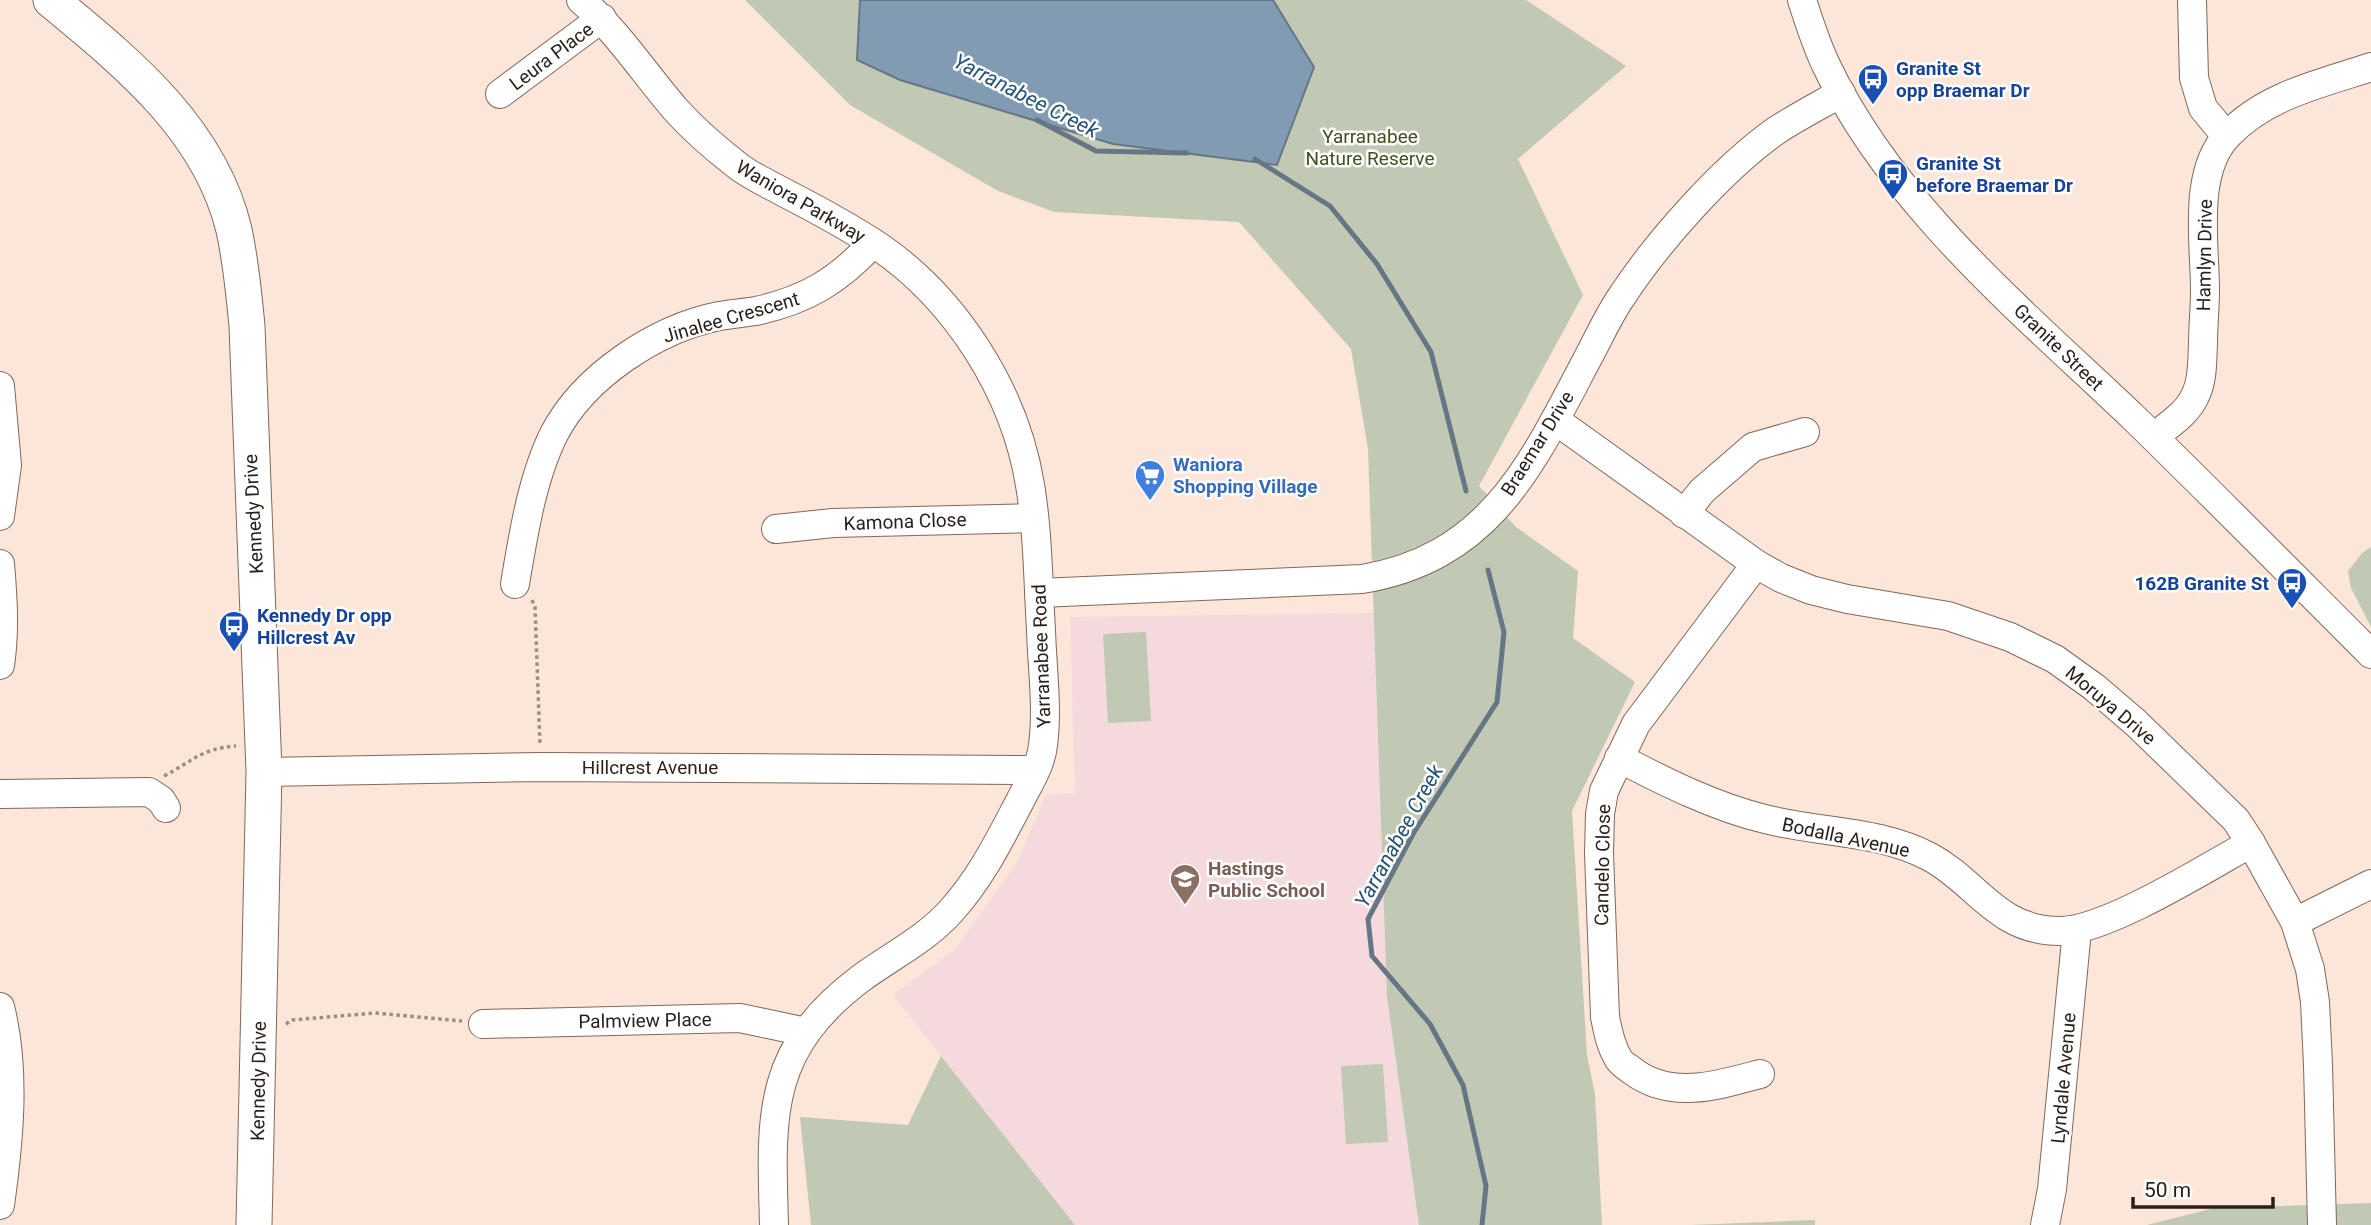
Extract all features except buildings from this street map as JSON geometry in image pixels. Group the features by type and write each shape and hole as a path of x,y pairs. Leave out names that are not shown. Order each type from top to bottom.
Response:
{"main road":[{"name":"Kennedy Drive","path":"51,0 130,67 179,120 212,171 234,229 247,326 264,772 254,1225"}],"street":[{"name":"Granite Street","path":"1802,0 1825,64 1841,93 1879,153 1917,202 1959,250 2154,437 2371,654"},
{"path":"2192,0 2194,78 2203,108 2226,136"},
{"name":"Leura Place","path":"500,94 592,9"},
{"name":"Waniora Parkway","path":"592,9 705,140 742,170 873,243 894,258 941,303"},
{"name":"Hamlyn Drive","path":"2154,437 2189,407 2197,394 2202,375 2205,290 2203,204 2206,181 2214,157 2226,136 2283,95 2371,67"},
{"name":"Braemar Drive","path":"1039,593 1362,579 1394,573 1447,550 1485,519 1511,492 1555,419 1620,297 1687,213 1738,163 1776,131 1841,93"},
{"name":"Jinalee Crescent","path":"515,584 524,523 554,434 597,381 626,355 676,330 718,316 785,304 821,289 842,275 873,243"},
{"name":"Yarranabee Road","path":"774,1225 772,1159 775,1104 790,1060 806,1032 840,995 927,935 952,910 997,846 1035,770 1043,746 1045,720 1039,593 1034,518 1024,455 1017,428 1001,391 969,339 941,303"},
{"path":"0,386 7,465 0,516"},
{"name":"Moruya Drive","path":"1555,419 1684,514 1781,578 1811,590 1847,599 1948,616 2010,637 2055,660 2094,687 2229,813 2251,843 2295,922 2311,969 2315,1002 2322,1225"},
{"path":"1684,514 1702,491 1753,447 1805,432"},
{"name":"Kamona Close","path":"776,529 887,521 1034,518"},
{"path":"0,564 3,648 0,665"},
{"name":"Candelo Close","path":"1756,564 1636,723 1604,791 1600,814 1599,853 1605,1017 1610,1041 1619,1061 1656,1084 1678,1089 1705,1087 1760,1074"},
{"name":"Bodalla Avenue","path":"1619,758 1655,777 1740,812 1786,824 1877,839 1909,848 1953,873 1996,911 2019,923 2041,930 2077,930 2113,917 2251,843"},
{"name":"Hillcrest Avenue","path":"264,772 541,767 1035,770"},
{"path":"0,794 158,800"},
{"path":"2295,922 2371,884"},
{"name":"Lyndale Avenue","path":"2045,1225 2052,1189 2077,930"},
{"path":"0,1007 6,1032 9,1077 0,1205"},
{"name":"Palmview Place","path":"483,1024 740,1018 806,1032"}],"path":[{"path":"515,584 535,607 541,767"},
{"path":"158,800 152,783 190,758 215,748 237,746"},
{"path":"284,1025 292,1020 374,1013 483,1024"}],"shaded area":[{"name":"Hastings Public School","path":"1374,613 1387,997 1419,1225 1075,1225 893,995 955,949 1016,864 1046,795 1075,793 1070,617"}],"green space":[{"name":"Yarranabee Nature Reserve","path":"745,0 1526,0 1626,66 1518,159 1583,295 1479,486 1516,527 1578,571 1573,638 1635,682 1572,811 1587,1055 1595,1094 1602,1225 1419,1225 1387,997 1368,449 1351,349 1239,222 1054,212 998,191 850,105"},
{"path":"2371,547 2371,627 2351,588 2348,571 2362,553"},
{"path":"1146,632 1151,721 1108,723 1103,634"},
{"path":"941,1056 1075,1225 811,1225 800,1117 908,1125"},
{"path":"1383,1064 1388,1142 1346,1144 1341,1066"},
{"path":"2371,1203 2371,1225 2147,1225 2214,1208"},
{"path":"1815,1220 1815,1225 1690,1225"}],"water":[{"path":"860,0 1273,0 1314,67 1277,165 1113,144 900,80 857,60"}],"waterway":[{"name":"Yarranabee Creek","path":"1037,120 1096,151 1187,153"},
{"name":"Yarranabee Creek","path":"1255,159 1330,206 1377,264 1431,352 1466,491"},
{"name":"Yarranabee Creek","path":"1482,1225 1486,1186 1463,1085 1430,1024 1372,956 1368,919 1413,834 1497,702 1504,632 1488,570"}],"place":[{"name":"Granite St opp Braemar Dr","path":"1873,106"},
{"name":"Granite St before Braemar Dr","path":"1893,201"},
{"name":"Waniora Shopping Village","path":"1150,502"},
{"name":"162B Granite St","path":"2292,610"},
{"name":"Kennedy Dr opp Hillcrest Av","path":"234,653"},
{"name":"Hastings Public School","path":"1185,906"}]}
